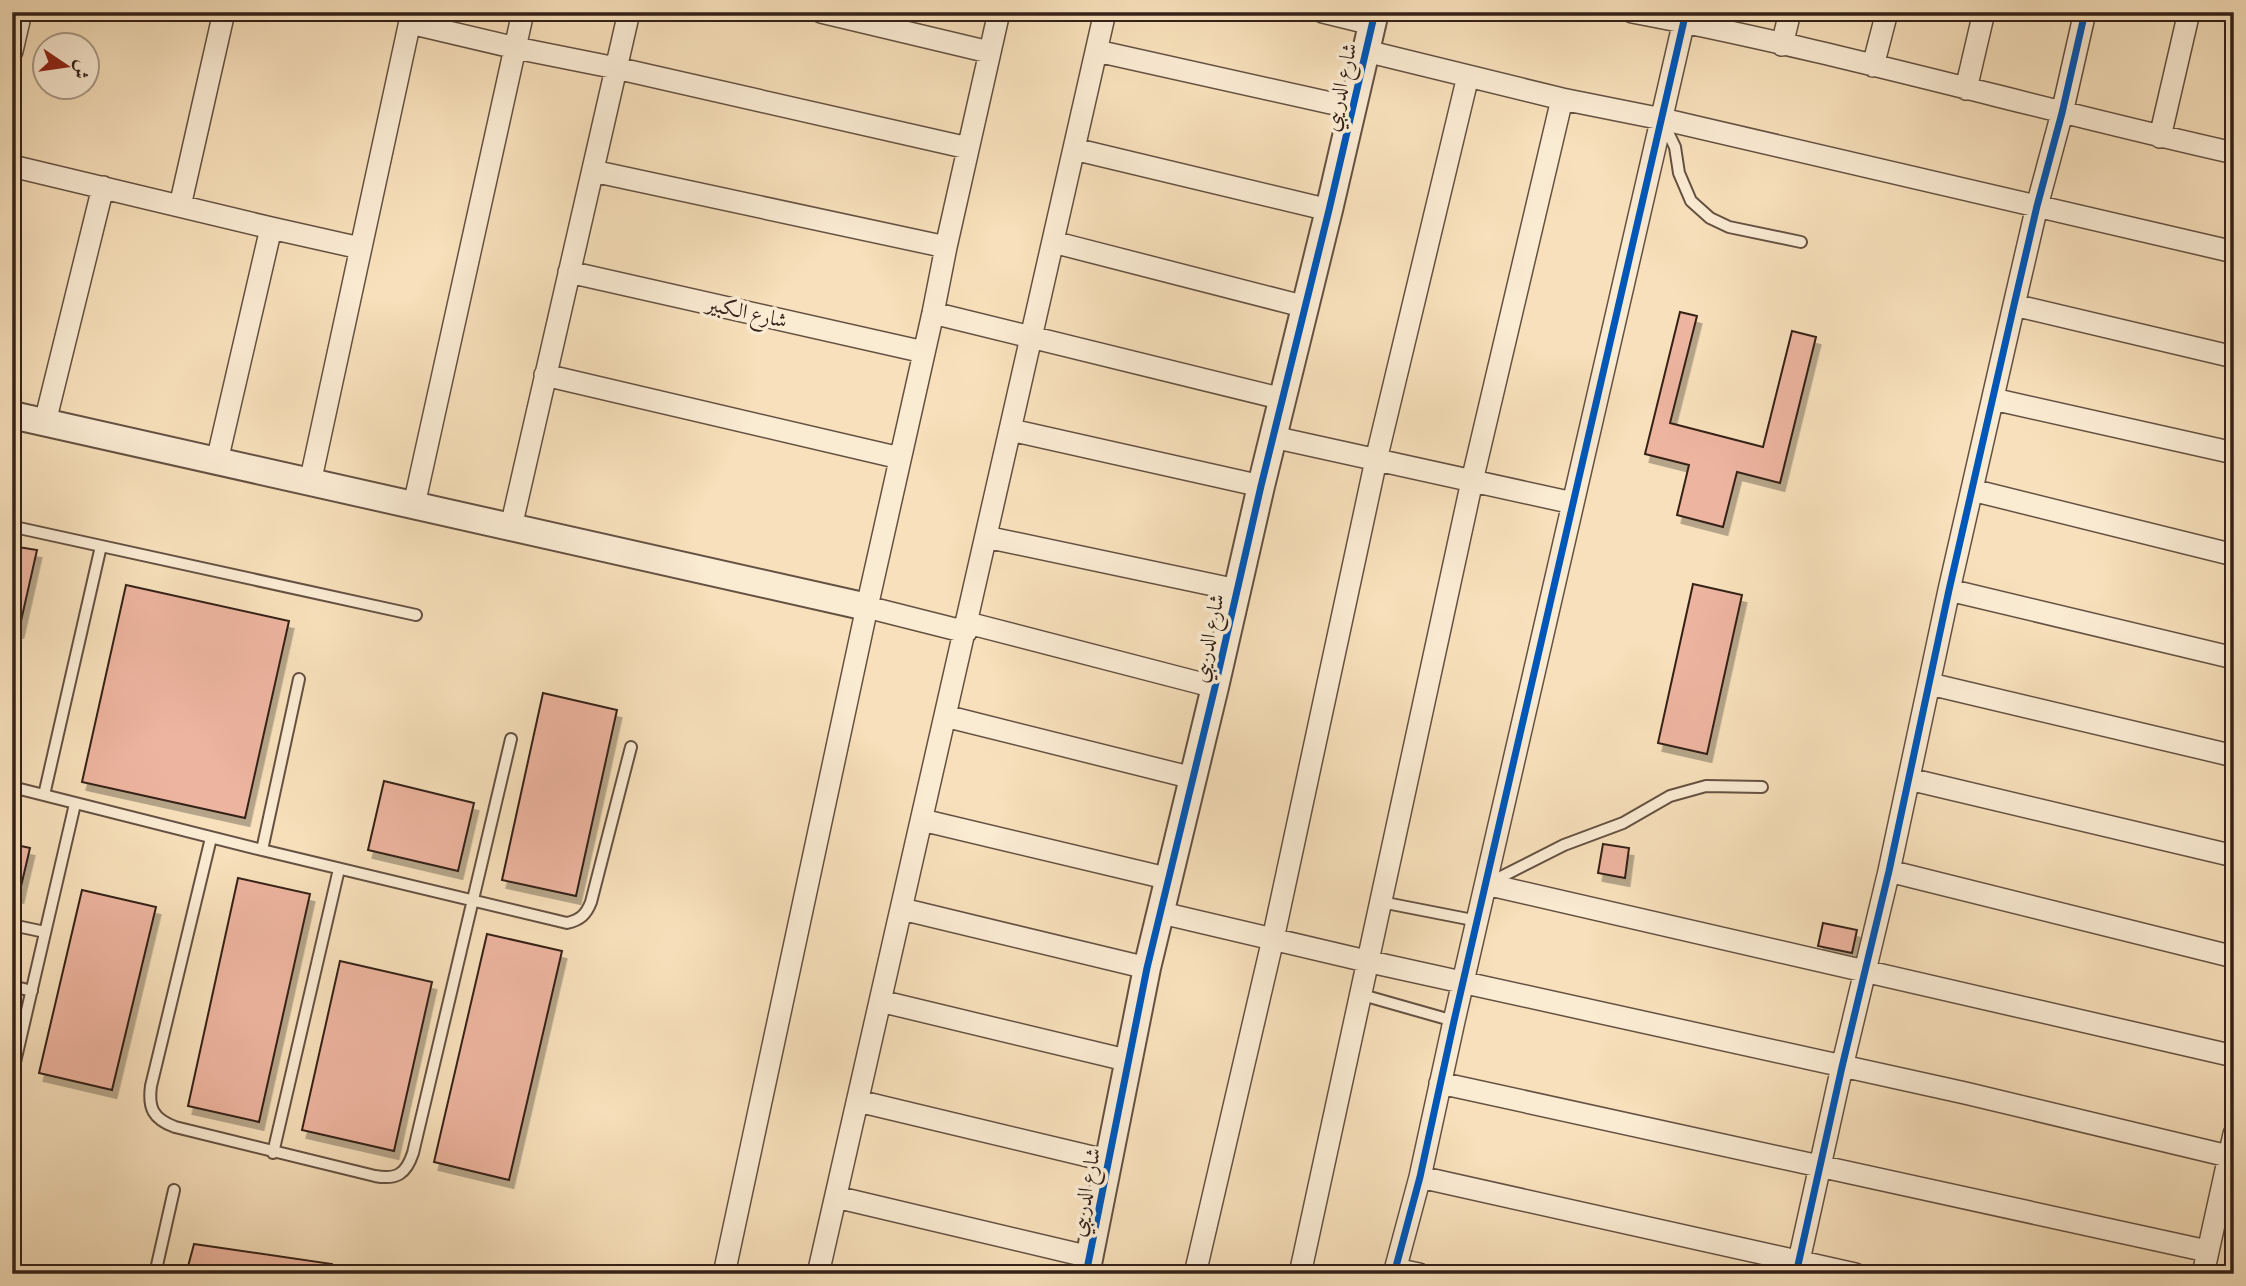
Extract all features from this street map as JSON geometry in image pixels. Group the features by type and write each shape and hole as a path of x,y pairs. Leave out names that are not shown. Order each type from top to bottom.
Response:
{"street":[{"path":"12,51 21,12"},
{"path":"180,206 224,12"},
{"path":"414,505 523,12"},
{"path":"511,527 629,12"},
{"path":"821,12 989,52"},
{"path":"724,1274 867,607 999,12"},
{"path":"818,1274 1105,12"},
{"path":"1323,12 1373,18"},
{"path":"1632,12 1685,17 1782,45 2234,153"},
{"path":"1782,45 1790,12"},
{"path":"1873,66 1886,12"},
{"path":"1966,89 1984,12"},
{"path":"1797,1267 1889,871 2014,305 2085,12"},
{"path":"2160,136 2189,12"},
{"path":"1419,1274 1395,1271 1420,1177 1685,17"},
{"path":"310,483 411,18 516,48 968,148"},
{"name":"شارع الدريبي","path":"1088,1265 1147,968 1261,486 1307,307 1373,18"},
{"path":"1097,51 1353,108"},
{"path":"1366,51 1562,99 1662,119 2234,253"},
{"path":"1195,1274 1273,939 1376,460 1468,76"},
{"path":"1300,1274 1472,481 1562,99"},
{"path":"1074,149 1329,210"},
{"path":"12,166 360,248"},
{"path":"593,171 946,247"},
{"path":"46,422 103,187"},
{"path":"216,461 271,228"},
{"path":"1053,242 1307,307"},
{"name":"شارع الكبير","path":"569,272 924,352"},
{"path":"2014,305 2234,357"},
{"path":"933,313 1283,399"},
{"path":"545,375 900,457"},
{"path":"1993,399 2234,453"},
{"path":"12,415 867,607 967,627 1215,687"},
{"path":"1010,430 1261,486"},
{"path":"1273,437 1573,503"},
{"path":"1972,490 2234,555"},
{"path":"986,537 1237,590"},
{"path":"1949,590 2234,657"},
{"path":"1930,684 2234,757"},
{"path":"945,716 1194,778"},
{"path":"1909,779 2234,856"},
{"path":"922,820 1170,879"},
{"path":"1889,871 2234,957"},
{"path":"1486,884 2234,1056"},
{"path":"902,909 1147,968"},
{"path":"1161,913 1965,1093 2228,1156"},
{"path":"880,1002 1130,1060"},
{"path":"1440,1083 2207,1251"},
{"path":"858,1101 1109,1161"},
{"path":"2203,1274 2234,1134"},
{"path":"1420,1177 1797,1267 1855,1274"},
{"path":"836,1197 1088,1265"}],"lane":[{"path":"1662,119 1675,147 1679,173 1691,201 1710,218 1729,227 1801,242"},
{"path":"19,528 416,615"},
{"path":"44,795 102,546"},
{"path":"262,850 299,680"},
{"path":"211,838 149,1099 153,1112 162,1122 273,1153 387,1178 400,1174 409,1165 511,739"},
{"path":"12,787 211,838 567,923 578,920 587,913 631,747"},
{"path":"1486,884 1564,845 1623,823 1671,796 1706,786 1762,787"},
{"path":"12,1075 75,804"},
{"path":"273,1153 339,869"},
{"path":"1381,902 1478,921"},
{"path":"12,925 45,932"},
{"path":"12,986 32,991"},
{"path":"1359,994 1454,1021"},
{"path":"155,1274 174,1190"}],"building":[{"path":"1680,312 1697,316 1670,423 1763,447 1792,331 1816,337 1780,483 1737,472 1723,527 1677,515 1689,465 1645,454"},
{"path":"12,546 37,550 19,630 12,629"},
{"path":"1693,584 1742,595 1707,754 1658,743"},
{"path":"126,585 289,621 245,818 82,782"},
{"path":"543,693 617,710 576,896 502,880"},
{"path":"384,781 474,803 458,871 368,850"},
{"path":"12,844 30,848 19,895 12,894"},
{"path":"1603,844 1629,848 1625,878 1598,873"},
{"path":"238,878 310,894 259,1122 188,1106"},
{"path":"82,890 156,907 112,1090 39,1073"},
{"path":"1823,923 1857,930 1852,953 1818,946"},
{"path":"487,934 562,951 509,1180 434,1162"},
{"path":"340,961 432,982 394,1151 302,1130"},
{"path":"194,1244 332,1264 332,1274 186,1274"}],"cycle path":[{"path":"1086,1274 1147,968 1375,12"},
{"path":"1394,1274 1420,1177 1686,12"},
{"path":"1796,1274 1889,871 2014,305 2085,12"}]}
